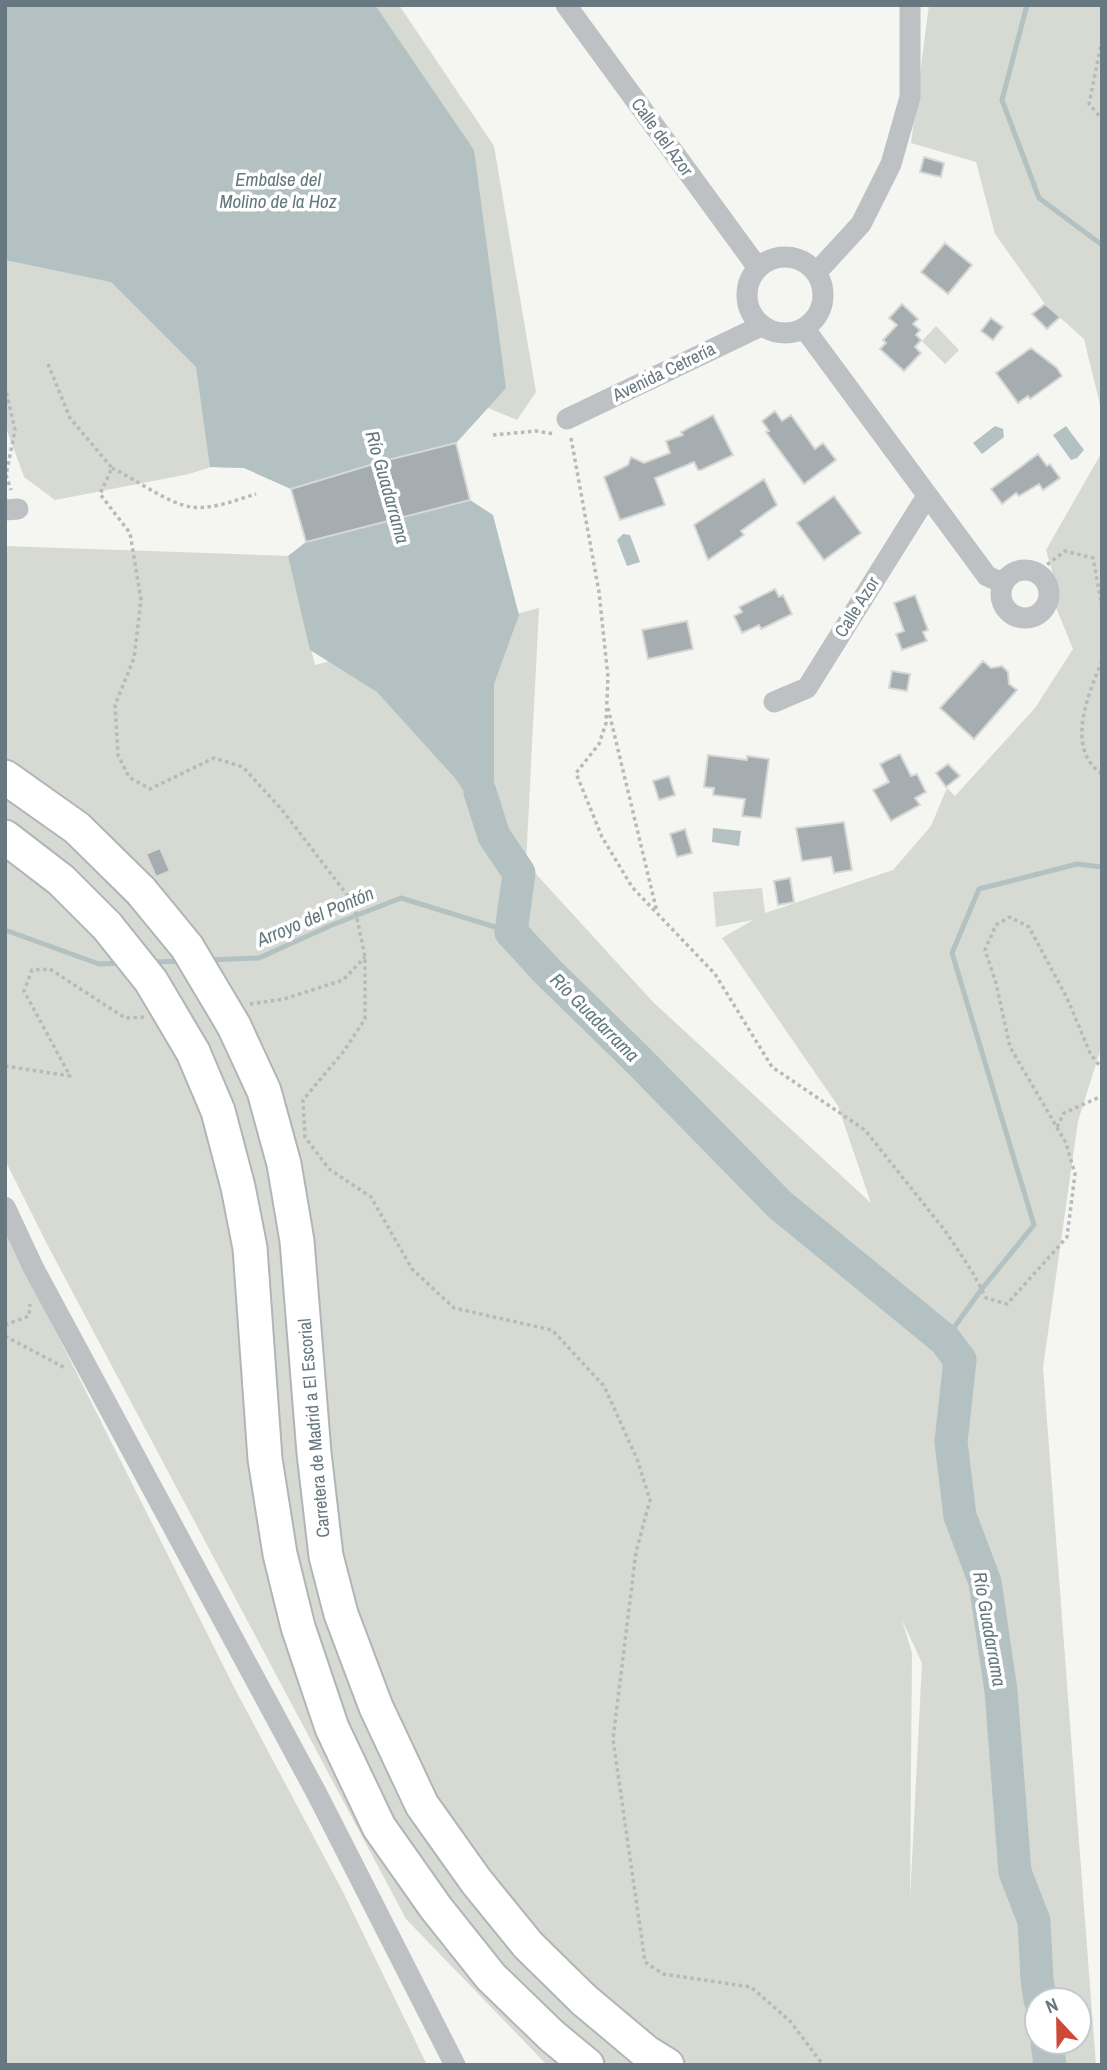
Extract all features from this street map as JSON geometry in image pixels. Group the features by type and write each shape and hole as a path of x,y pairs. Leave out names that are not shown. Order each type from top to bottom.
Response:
{"highway":[{"path":"5,762 38,784 77,828"},
{"name":"Carretera de Madrid a El Escorial","path":"5,777 77,828 141,891 187,947 234,1026 264,1091 284,1164 297,1241 314,1453 326,1556 341,1614 376,1707 422,1805 476,1881 528,1945 584,2000 646,2052 667,2065"},
{"path":"5,837 61,880 107,926 151,981 193,1052 218,1111 238,1187 250,1248 265,1459 280,1553 298,1627 332,1728 379,1827 436,1908 491,1977 552,2036 587,2065"}],"street":[{"name":"Calle del Azor","path":"566,5 758,268"},
{"path":"816,273 860,225 891,163 910,97 910,5"},
{"path":"789,258 804,262 816,273 822,288 822,303 816,318 804,328 790,333 775,332 761,326 751,313 747,298 749,282 758,268 772,260 789,258"},
{"name":"Avenida Cetrería","path":"563,427 761,326"},
{"path":"804,328 987,576 1003,583"},
{"name":"Calle Azor","path":"774,702 807,688 927,496"},
{"path":"1018,571 1036,573 1044,579 1049,597 1040,613 1032,617 1014,616 1006,610 1002,601 1003,583 1018,571"},
{"path":"5,1207 33,1267 317,1794 456,2065"}],"path":[{"path":"1102,40 1089,104 1102,118"},
{"path":"48,364 70,418 113,467 169,500 193,507 220,504 256,494"},
{"path":"5,386 15,430 6,475 12,509"},
{"path":"493,435 563,427 599,592 608,677 606,723 599,744 576,773 603,837 632,887 715,974 772,1067 865,1130 946,1232 986,1298 1007,1304 1067,1237 1074,1174 1066,1143 1010,1047 996,982 985,950 996,925 1010,917 1028,927 1067,998 1090,1053 1102,1069"},
{"path":"113,467 100,494 130,533 141,600 134,658 115,705 118,755 129,777 150,789 214,758 243,767 283,811 354,904 365,957 365,1019 344,1051 303,1100 304,1137 329,1169 371,1198 412,1269 454,1308 552,1330 604,1386 637,1459 650,1500 636,1552 613,1739 645,1962 663,1974 751,1987 790,2021 823,2065"},
{"path":"1036,573 1065,551 1093,558 1102,607"},
{"path":"1102,661 1089,694 1081,737 1086,753 1102,774"},
{"path":"607,703 657,914"},
{"path":"5,1066 70,1076 24,991 32,970 50,969 125,1018"},
{"path":"1057,1127 1064,1113 1102,1096"},
{"path":"5,1325 29,1316 33,1267"},
{"path":"5,1336 97,1385"}],"shaded area":[{"name":"Embalse del Molino de la Hoz","path":"5,5 399,5 494,146 536,392 517,420 488,408 456,443 291,489 244,468 211,467 189,474 55,500 24,477 5,425"},
{"path":"929,5 1102,5 1102,413 1084,339 1045,304 995,234 976,162 911,143"},
{"path":"936,326 959,350 945,364 922,341"},
{"path":"1102,452 1102,1045 1078,1121 1043,1368 1090,1986 1023,1986 1023,2056 1093,2056 1093,2026 1096,2065 547,2065 406,1919 48,1246 5,1160 5,546 288,556 315,665 539,608 526,863 653,1002 871,1203 838,1106 722,938 753,920 716,927 713,892 762,888 765,913 893,870 931,826 947,788 955,796 1035,708 1073,649 1055,605 1058,592 1046,550","holes":["902,1620 922,1663 910,1900 912,1653"]},
{"path":"5,1230 235,1689 343,1892 427,2065 5,2065"}],"water":[{"name":"Embalse del Molino de la Hoz","path":"5,5 375,5 474,150 506,388 456,443 291,489 244,468 210,467 196,367 111,282 5,260"},
{"path":"995,426 1003,429 1004,437 982,454 973,443"},
{"path":"1066,426 1084,450 1071,460 1053,435"},
{"path":"470,500 493,515 519,615 494,684 494,836 455,778 377,692 310,650 288,556 306,542"},
{"path":"623,534 630,535 640,562 627,566 617,540"},
{"path":"713,828 741,831 739,846 712,842"}],"building":[{"path":"924,157 944,163 941,177 920,172"},
{"path":"945,243 972,265 948,294 921,272"},
{"path":"902,304 918,319 913,324 920,330 916,335 921,340 915,347 921,353 904,371 880,349 886,343 883,340 897,325 889,318"},
{"path":"1045,304 1060,317 1047,329 1032,314"},
{"path":"991,318 1003,327 993,340 981,331"},
{"path":"1031,348 1057,368 1062,376 1030,399 1028,396 1018,403 996,373"},
{"path":"775,411 782,421 791,415 815,449 823,443 836,460 804,484 766,432 769,431 762,421"},
{"path":"713,415 733,455 701,470 698,470 694,462 655,478 665,505 620,520 604,477 628,465 631,457 644,463 670,453 666,441 683,435 681,432"},
{"path":"456,443 470,500 306,542 291,489 380,462"},
{"path":"1038,454 1060,478 1043,490 1039,484 1019,496 1016,493 1002,504 991,489"},
{"path":"764,479 777,505 741,531 744,535 708,560 694,525"},
{"path":"834,496 861,533 824,560 797,523"},
{"path":"775,589 779,597 783,595 792,614 761,629 759,625 742,633 734,616 742,612 739,607"},
{"path":"915,595 928,630 923,632 927,641 902,650 896,634 904,631 894,603"},
{"path":"687,621 693,649 648,659 642,630"},
{"path":"983,661 991,668 1002,666 1008,672 1009,684 1017,690 974,739 940,708"},
{"path":"892,671 910,674 907,691 889,688"},
{"path":"900,754 911,776 917,774 926,792 915,798 920,805 891,821 873,790 889,782 880,764"},
{"path":"708,755 747,760 747,756 769,759 761,818 742,816 745,799 713,795 714,788 704,787"},
{"path":"948,764 960,776 946,787 936,773"},
{"path":"669,776 675,795 659,800 653,781"},
{"path":"844,822 852,870 834,873 831,857 802,861 796,828"},
{"path":"685,829 692,853 677,857 670,834"},
{"path":"160,848 170,871 156,877 146,854"},
{"path":"790,878 794,902 778,905 774,881"}],"waterway":[{"path":"1027,5 1002,100 1039,198 1102,245"},
{"name":"Río Guadarrama","path":"480,792 494,836 519,873 511,932 780,1205 945,1340 960,1360 951,1442 960,1516 985,1582 1001,1691 1015,1872 1034,1921 1038,1986"},
{"path":"945,1340 981,1290 1034,1225 952,953 979,889 1077,864 1102,867"},
{"name":"Arroyo del Pontón","path":"209,960 259,958 401,898 511,932"},
{"name":"Arroyo del Pontón","path":"5,930 99,964 122,963"},
{"name":"Arroyo del Pontón","path":"153,962 182,961"},
{"name":"Río Guadarrama","path":"1049,2056 1050,2065"}]}
